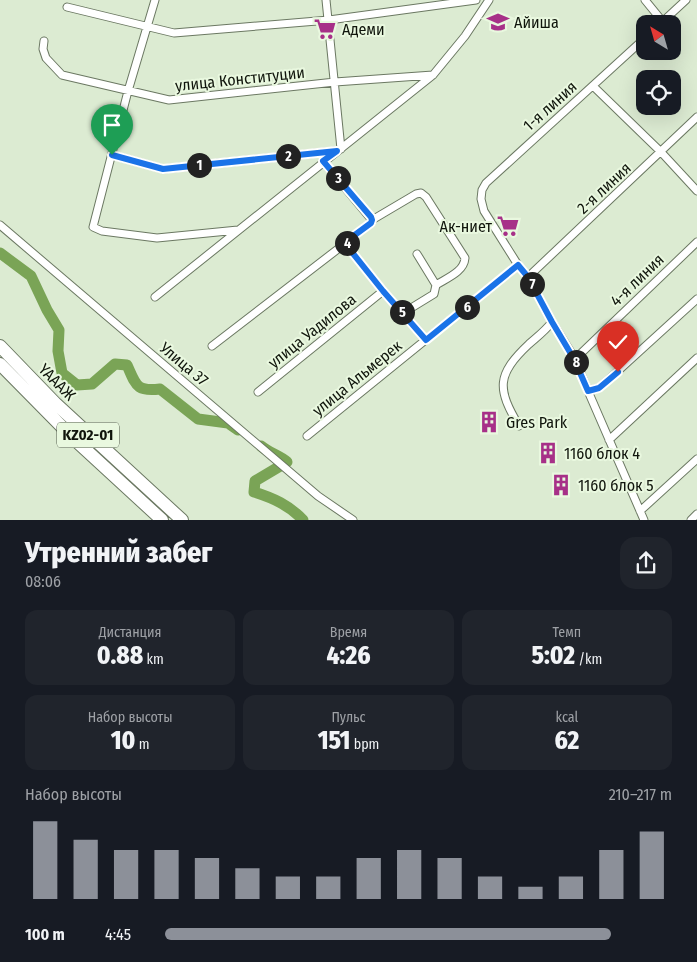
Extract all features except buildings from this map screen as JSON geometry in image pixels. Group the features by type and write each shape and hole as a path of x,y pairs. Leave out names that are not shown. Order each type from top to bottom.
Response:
{"highway":[{"name":"ҮАААЖ","path":"0,346 56,404 182,520"},
{"name":"ҮАААЖ","path":"0,364 67,432 162,520"}],"street":[{"path":"155,0 128,91 93,227 102,231 157,238 239,229"},
{"path":"326,0 336,82 339,150"},
{"path":"67,7 174,33 329,20 476,0"},
{"path":"155,297 433,75 465,36 489,0"},
{"path":"645,0 655,15"},
{"path":"670,15 686,0"},
{"name":"улица Конституции","path":"44,41 46,58 62,75 169,100 336,82 433,75"},
{"name":"1-я линия","path":"518,265 484,211 482,190 486,183 636,46"},
{"path":"593,86 695,186"},
{"name":"2-я линия","path":"528,277 697,117"},
{"path":"112,155 163,169 339,150"},
{"path":"323,161 372,220"},
{"path":"212,346 347,242 371,223 372,220 416,194 422,193 465,258 461,268 436,285 434,294 403,313"},
{"name":"Улица 37","path":"0,225 318,496 352,520"},
{"path":"347,242 347,246 383,291 426,340"},
{"name":"4-я линия","path":"574,359 697,242"},
{"path":"417,254 436,285"},
{"path":"518,265 528,277 574,359 644,520"},
{"name":"улица Альмерек","path":"307,436 518,265"},
{"name":"улица Уадилова","path":"258,392 383,291"},
{"path":"588,391 599,388 618,372 697,298"},
{"path":"519,426 506,404 502,386 504,372 524,349 552,322"},
{"path":"609,440 697,358"},
{"path":"640,511 697,459"},
{"path":"691,520 697,514"}],"waterway":[{"path":"0,253 31,276 59,330 58,351 62,373 77,385 92,384 115,364 127,365 135,382 141,388 160,389 198,419 228,423 238,430"},
{"path":"261,446 287,462 255,481 254,492 280,503 292,510 303,520"}],"place":[{"name":"Айиша","path":"498,22"},
{"name":"Адеми","path":"325,29"},
{"name":"Ак-ниет","path":"508,226"},
{"name":"Gres Park","path":"489,422"},
{"name":"1160 блок 4","path":"548,453"},
{"name":"1160 блок 5","path":"561,485"}],"route":[{"path":"112,155 163,169 337,151 323,161 372,220 371,223 348,240 347,246 426,340 518,265 528,277 574,359 588,391 599,388 618,372"}]}
